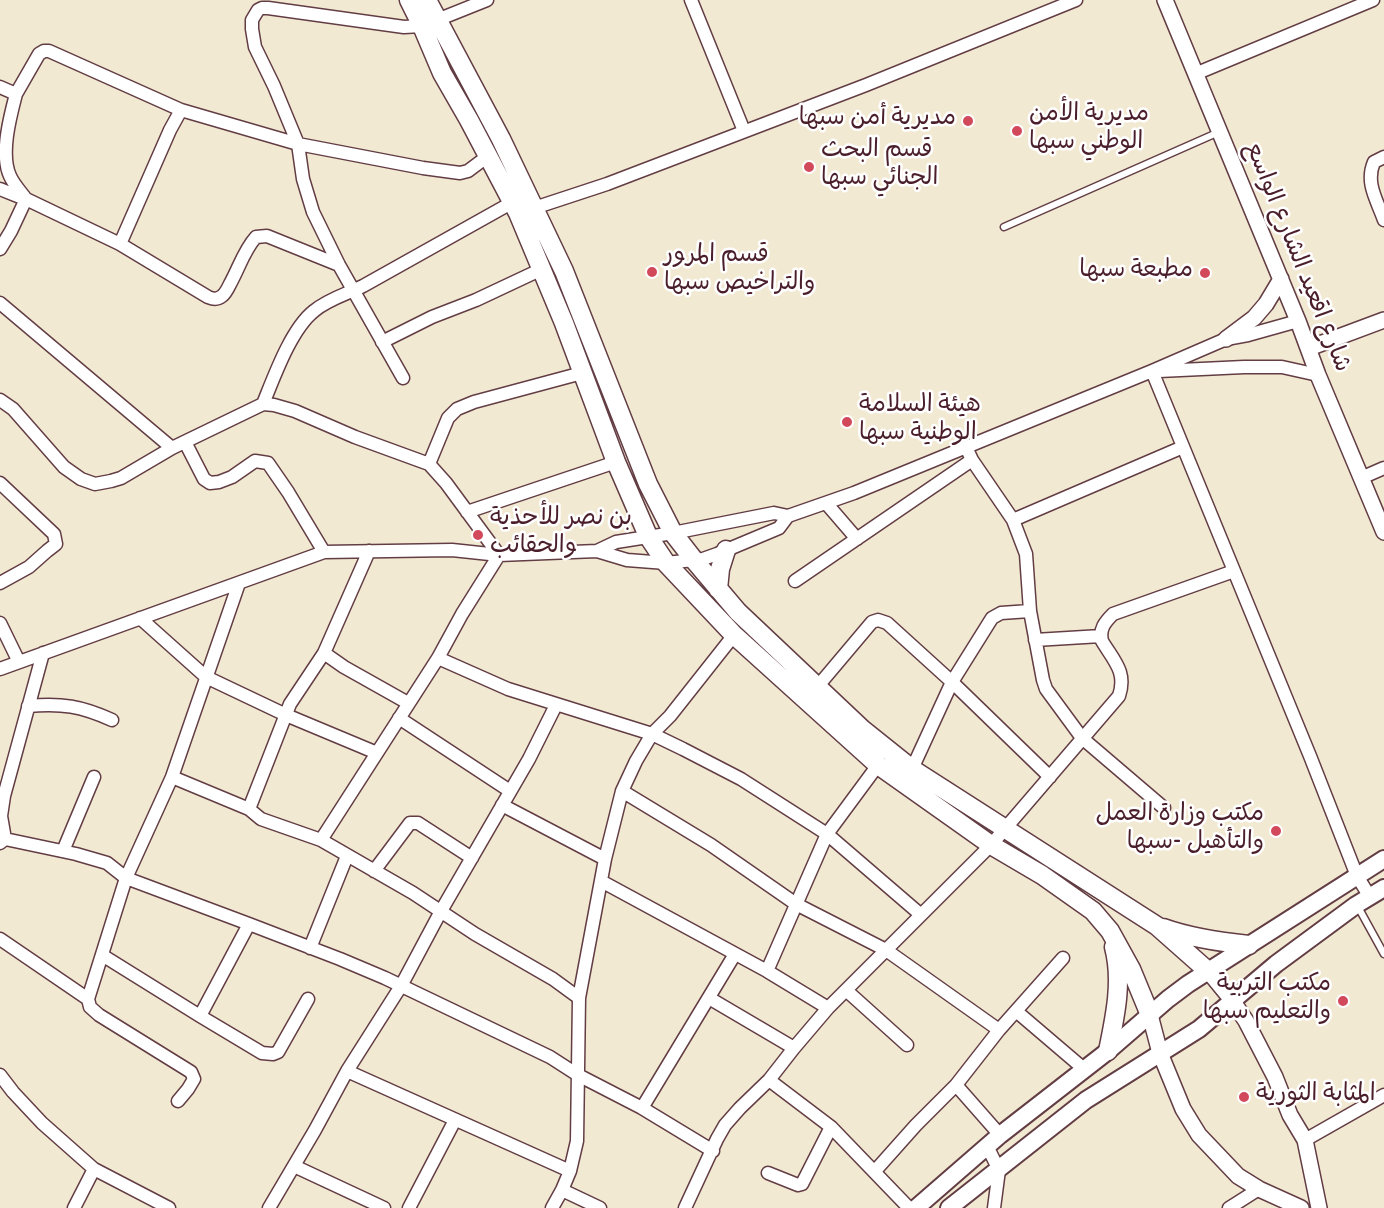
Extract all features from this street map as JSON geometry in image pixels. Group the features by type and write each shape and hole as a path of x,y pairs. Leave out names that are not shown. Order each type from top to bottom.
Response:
{"main road":[{"path":"409,0 430,23 501,139 542,269 616,462 648,536 666,563 734,635 878,765 991,846 1042,875 1093,911 1110,931 1131,969 1150,1015"},
{"path":"427,0 442,73 488,156 564,271 648,484 673,533 694,560 738,612 862,729 912,769 1157,926 1209,972"},
{"path":"718,589 720,569 726,550"},
{"path":"916,1208 1000,1135 1108,1051 1188,984 1384,859"},
{"path":"949,1208 1086,1100 1199,1029 1276,964 1370,897"},
{"path":"1157,926 1196,938 1249,945"},
{"path":"1108,1051 1119,980 1110,931"}],"street":[{"path":"404,378 339,265 313,212 306,193 298,144 255,47 252,20 258,10 268,8 404,27 430,23 487,0"},
{"path":"691,0 744,130"},
{"path":"263,404 286,349 303,322 314,311 335,298 354,291 522,208 607,184 866,85 1076,0"},
{"name":"شارع اقعيد الشارع الواسع","path":"1165,0 1384,532"},
{"path":"1195,74 1373,0"},
{"path":"26,200 11,179 4,158 16,94 39,54 44,51 49,51 181,110 298,144 460,173 468,171 488,156"},
{"path":"0,87 16,94"},
{"path":"120,244 170,129 181,110"},
{"path":"1384,157 1374,162 1370,176 1384,220"},
{"path":"0,189 120,244 213,299 225,293 250,244 256,237 267,236 339,265"},
{"path":"0,249 26,200"},
{"path":"382,342 432,317 476,300 542,269"},
{"path":"1226,339 1254,318 1266,304 1281,279"},
{"path":"0,303 172,448"},
{"path":"1309,348 1384,320"},
{"path":"597,551 616,542 648,536 774,513 788,516 854,493 1226,339 1298,321"},
{"path":"1152,371 1282,367 1318,375"},
{"path":"1152,371 1357,876 1370,897"},
{"path":"429,464 452,413 474,402 582,372"},
{"path":"0,400 13,409 64,467 81,479 101,483 121,478 172,448 263,404 295,411 429,464 446,483 499,555"},
{"path":"185,442 204,479 210,483 232,477 255,461 268,463 324,552"},
{"path":"966,447 972,460 1012,520 1026,555 1030,611 1046,689 1083,738 1164,808"},
{"path":"1012,520 1183,447"},
{"path":"795,581 972,460"},
{"path":"467,512 616,462"},
{"path":"1361,478 1384,468"},
{"path":"0,483 54,534 56,544 29,567 0,583"},
{"path":"826,503 857,539"},
{"path":"0,669 324,552 452,550 499,555 597,551 627,560 666,563 703,559 779,528 788,516"},
{"path":"249,809 290,704 324,653 369,551"},
{"path":"321,840 438,658 499,555"},
{"path":"685,1208 725,1125 769,1080 828,1008 991,846 1119,696 1122,685 1121,672 1101,636 1107,620 1113,614 1234,571"},
{"path":"178,1101 194,1078 190,1072 99,1015 89,1006 88,999 126,878 172,777 239,583"},
{"path":"912,769 952,682 993,618 1001,613 1030,611"},
{"path":"140,618 207,677 286,715 377,753"},
{"path":"818,686 872,622 878,620 887,623 1050,777"},
{"path":"0,623 19,662"},
{"path":"552,1208 570,1171 577,1141 579,998 605,859 622,791 652,734 670,716 734,635"},
{"path":"1035,640 1101,636"},
{"path":"43,653 4,796 1,816 3,841 63,851 107,863 126,878 340,959 550,1057 578,1075 642,1108 712,1151"},
{"path":"324,653 344,667 408,703"},
{"path":"438,658 508,689 652,734 683,748 741,779 826,834 921,914"},
{"path":"28,706 70,705 93,711 112,720"},
{"path":"269,1208 347,1071 401,986 441,911 529,759 556,705"},
{"path":"399,718 510,791"},
{"path":"767,971 826,834 878,765"},
{"path":"63,851 94,777"},
{"path":"172,777 249,809 261,819 321,840 553,979 579,998"},
{"path":"622,791 711,845 796,904 886,950 999,1030"},
{"path":"502,805 605,859"},
{"path":"374,871 410,823 418,823 472,858"},
{"path":"310,948 347,856"},
{"path":"601,880 767,971 828,1008"},
{"path":"200,1016 249,924"},
{"path":"0,939 88,999"},
{"path":"642,1108 735,954"},
{"path":"102,955 262,1053 278,1052 308,999"},
{"path":"875,1171 956,1085 999,1030 1063,958"},
{"path":"1209,972 1232,1000 1257,1042 1275,1077 1290,1115 1305,1140 1319,1208"},
{"path":"847,991 907,1045"},
{"path":"709,998 794,1048"},
{"path":"1016,1011 1084,1069"},
{"path":"1150,1015 1160,1053 1183,1109 1199,1135 1238,1176 1259,1189 1301,1208"},
{"path":"347,1071 570,1171"},
{"path":"0,1075 42,1124 94,1169 168,1208"},
{"path":"769,1080 831,1127 909,1208"},
{"path":"956,1085 1000,1135"},
{"path":"1305,1140 1384,1095"},
{"path":"409,1208 455,1120"},
{"path":"768,1173 798,1185 802,1184 831,1127"},
{"path":"987,1146 999,1170 994,1208"},
{"path":"294,1166 384,1208"},
{"path":"74,1208 94,1169"},
{"path":"1230,1208 1259,1189"},
{"path":"562,1190 600,1208"}],"lane":[{"path":"1004,227 1219,131"},
{"path":"1370,897 1384,954"}],"place":[{"name":"مديرية أمن سبها","path":"968,121"},
{"name":"مديرية الأمن الوطني سبها","path":"1017,131"},
{"name":"قسم البحث الجنائي سبها","path":"809,167"},
{"name":"قسم المرور والتراخيص سبها","path":"652,272"},
{"name":"مطبعة سبها","path":"1205,273"},
{"name":"هيئة السلامة الوطنية سبها","path":"847,422"},
{"name":"بن نصر للأحذية والحقائب","path":"478,535"},
{"name":"مكتب وزارة العمل والتأهيل -سبها","path":"1276,831"},
{"name":"مكتب التربية والتعليم سبها","path":"1343,1001"},
{"name":"المثابة الثورية","path":"1244,1097"}]}
